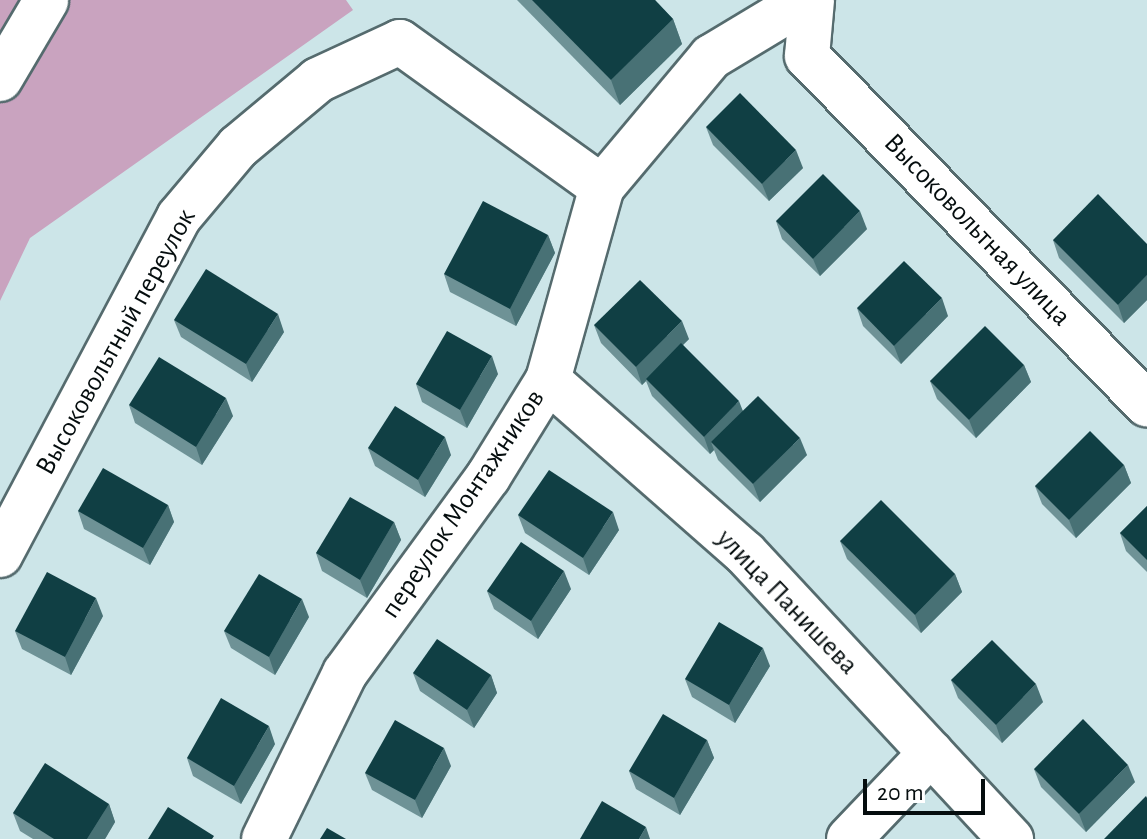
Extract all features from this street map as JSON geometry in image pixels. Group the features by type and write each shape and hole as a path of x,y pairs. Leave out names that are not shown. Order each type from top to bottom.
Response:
{"street":[{"name":"переулок Монтажников","path":"264,839 345,673 488,477 548,380 602,187 711,57 806,0"},
{"name":"Высоковольтная улица","path":"812,0 807,56 1147,405"},
{"path":"0,79 46,1"},
{"name":"Высоковольтный переулок","path":"0,555 179,217 238,147 318,80 400,42 602,187"},
{"name":"улица Панишева","path":"548,380 745,553 1011,839"},
{"path":"849,839 931,753"}],"shaded area":[{"path":"0,0 346,0 353,10 30,238 0,301"}],"building":[{"path":"532,0 655,0 673,19 611,80"},
{"path":"740,93 796,150 762,184 706,127"},
{"path":"823,174 860,211 813,259 776,221"},
{"path":"1098,194 1147,244 1147,275 1118,305 1053,240"},
{"path":"483,201 548,235 510,309 444,274"},
{"path":"904,261 942,298 894,346 857,308"},
{"path":"206,269 278,314 246,364 174,320"},
{"path":"640,280 682,321 636,367 594,325"},
{"path":"985,326 1024,365 969,420 930,381"},
{"path":"447,331 492,356 460,410 416,384"},
{"path":"681,343 739,401 704,437 646,379"},
{"path":"159,357 226,398 196,447 129,405"},
{"path":"758,396 800,438 753,484 711,442"},
{"path":"395,406 445,437 418,480 368,448"},
{"path":"1090,431 1124,465 1069,520 1035,486"},
{"path":"103,468 168,505 143,548 78,511"},
{"path":"549,470 613,512 583,558 518,515"},
{"path":"350,497 394,522 360,580 316,553"},
{"path":"881,500 955,574 915,615 840,541"},
{"path":"1147,506 1147,560 1120,533"},
{"path":"521,542 564,571 531,621 487,591"},
{"path":"47,572 96,598 65,657 15,631"},
{"path":"259,574 302,599 269,657 224,631"},
{"path":"719,622 763,648 729,705 685,679"},
{"path":"437,639 491,675 467,710 413,673"},
{"path":"992,640 1036,684 996,725 951,680"},
{"path":"221,698 269,726 234,786 187,758"},
{"path":"663,714 707,740 674,798 629,771"},
{"path":"1083,719 1128,765 1079,814 1034,769"},
{"path":"395,720 444,748 415,800 365,773"},
{"path":"45,763 109,804 87,839 54,839 13,813"},
{"path":"1146,796 1147,839 1104,839"},
{"path":"602,801 646,827 639,839 580,839"},
{"path":"168,807 214,836 212,839 148,839"},
{"path":"327,828 346,839 320,839"}]}
